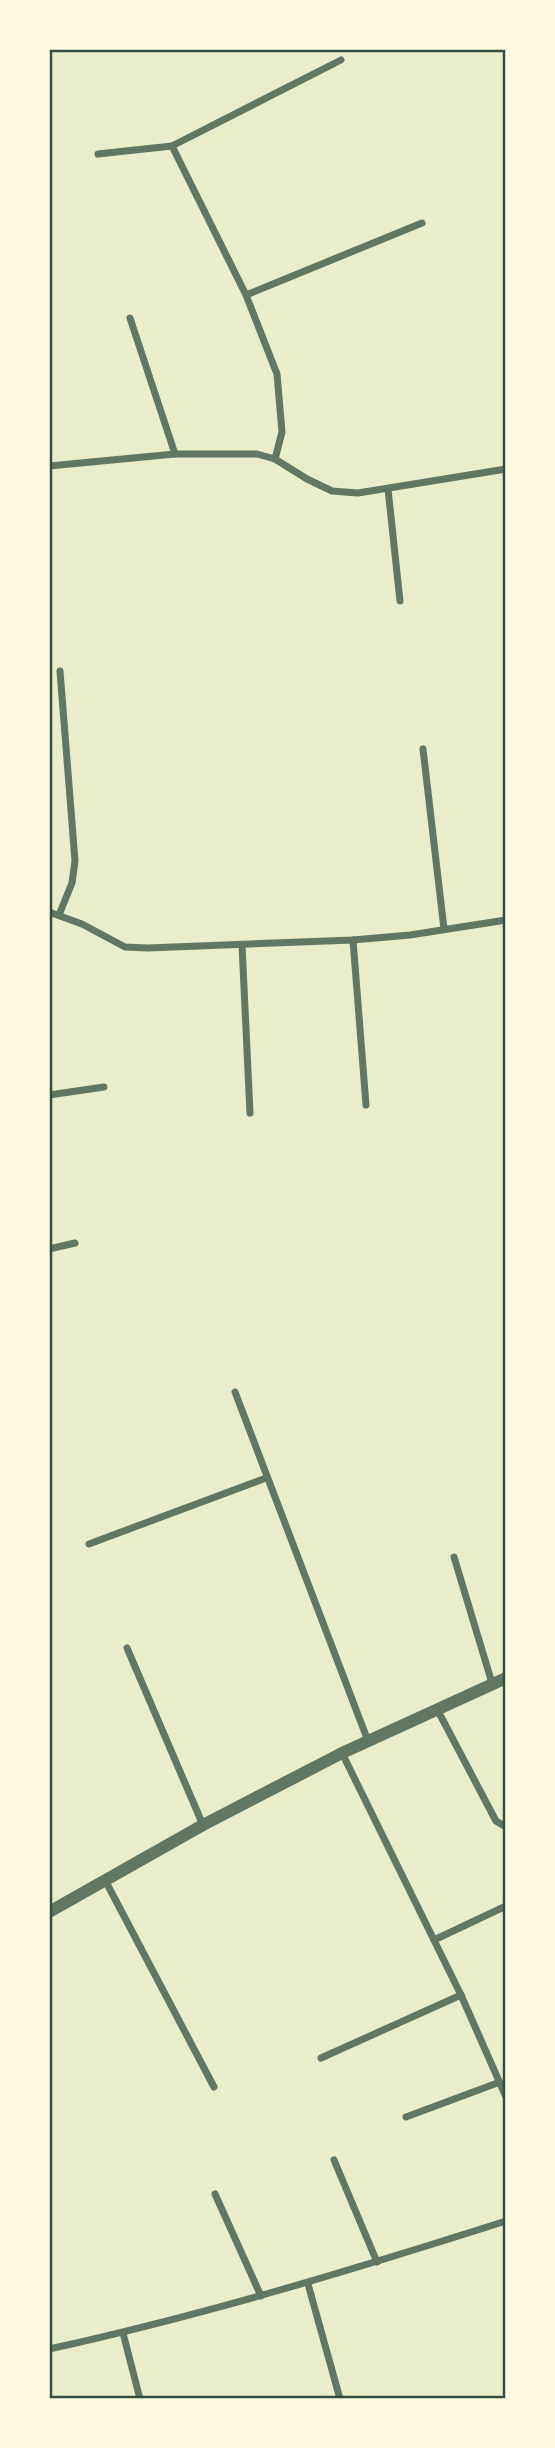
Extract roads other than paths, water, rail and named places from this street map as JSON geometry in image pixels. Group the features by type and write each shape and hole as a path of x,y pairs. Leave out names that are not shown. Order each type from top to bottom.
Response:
{"street":[{"path":"98,154 172,146 341,60"},
{"path":"172,146 246,295 277,374 282,432 275,459"},
{"path":"246,295 422,223"},
{"path":"130,318 175,454"},
{"path":"49,466 175,454 257,454 275,459 332,491 358,493 506,469"},
{"path":"388,489 400,601"},
{"path":"59,915 72,883 75,861 60,671"},
{"path":"423,749 444,929"},
{"path":"49,912 125,947 353,940 410,935 506,920"},
{"path":"353,940 366,1105"},
{"path":"242,945 250,1113"},
{"path":"49,1095 104,1087"},
{"path":"49,1248 75,1243"},
{"path":"235,1392 368,1741"},
{"path":"89,1544 266,1478"},
{"path":"454,1557 492,1683"},
{"path":"127,1648 203,1825"},
{"path":"49,1912 203,1825 342,1753 506,1678"},
{"path":"436,1708 496,1821 506,1827"},
{"path":"342,1753 461,1995 506,2097"},
{"path":"105,1880 214,2087"},
{"path":"434,1940 506,1906"},
{"path":"320,2058 461,1995"},
{"path":"406,2117 499,2082"},
{"path":"334,2160 377,2262"},
{"path":"215,2194 261,2296"},
{"path":"49,2349 123,2333 309,2284 506,2221"},
{"path":"309,2284 341,2399"},
{"path":"123,2333 140,2399"}]}
